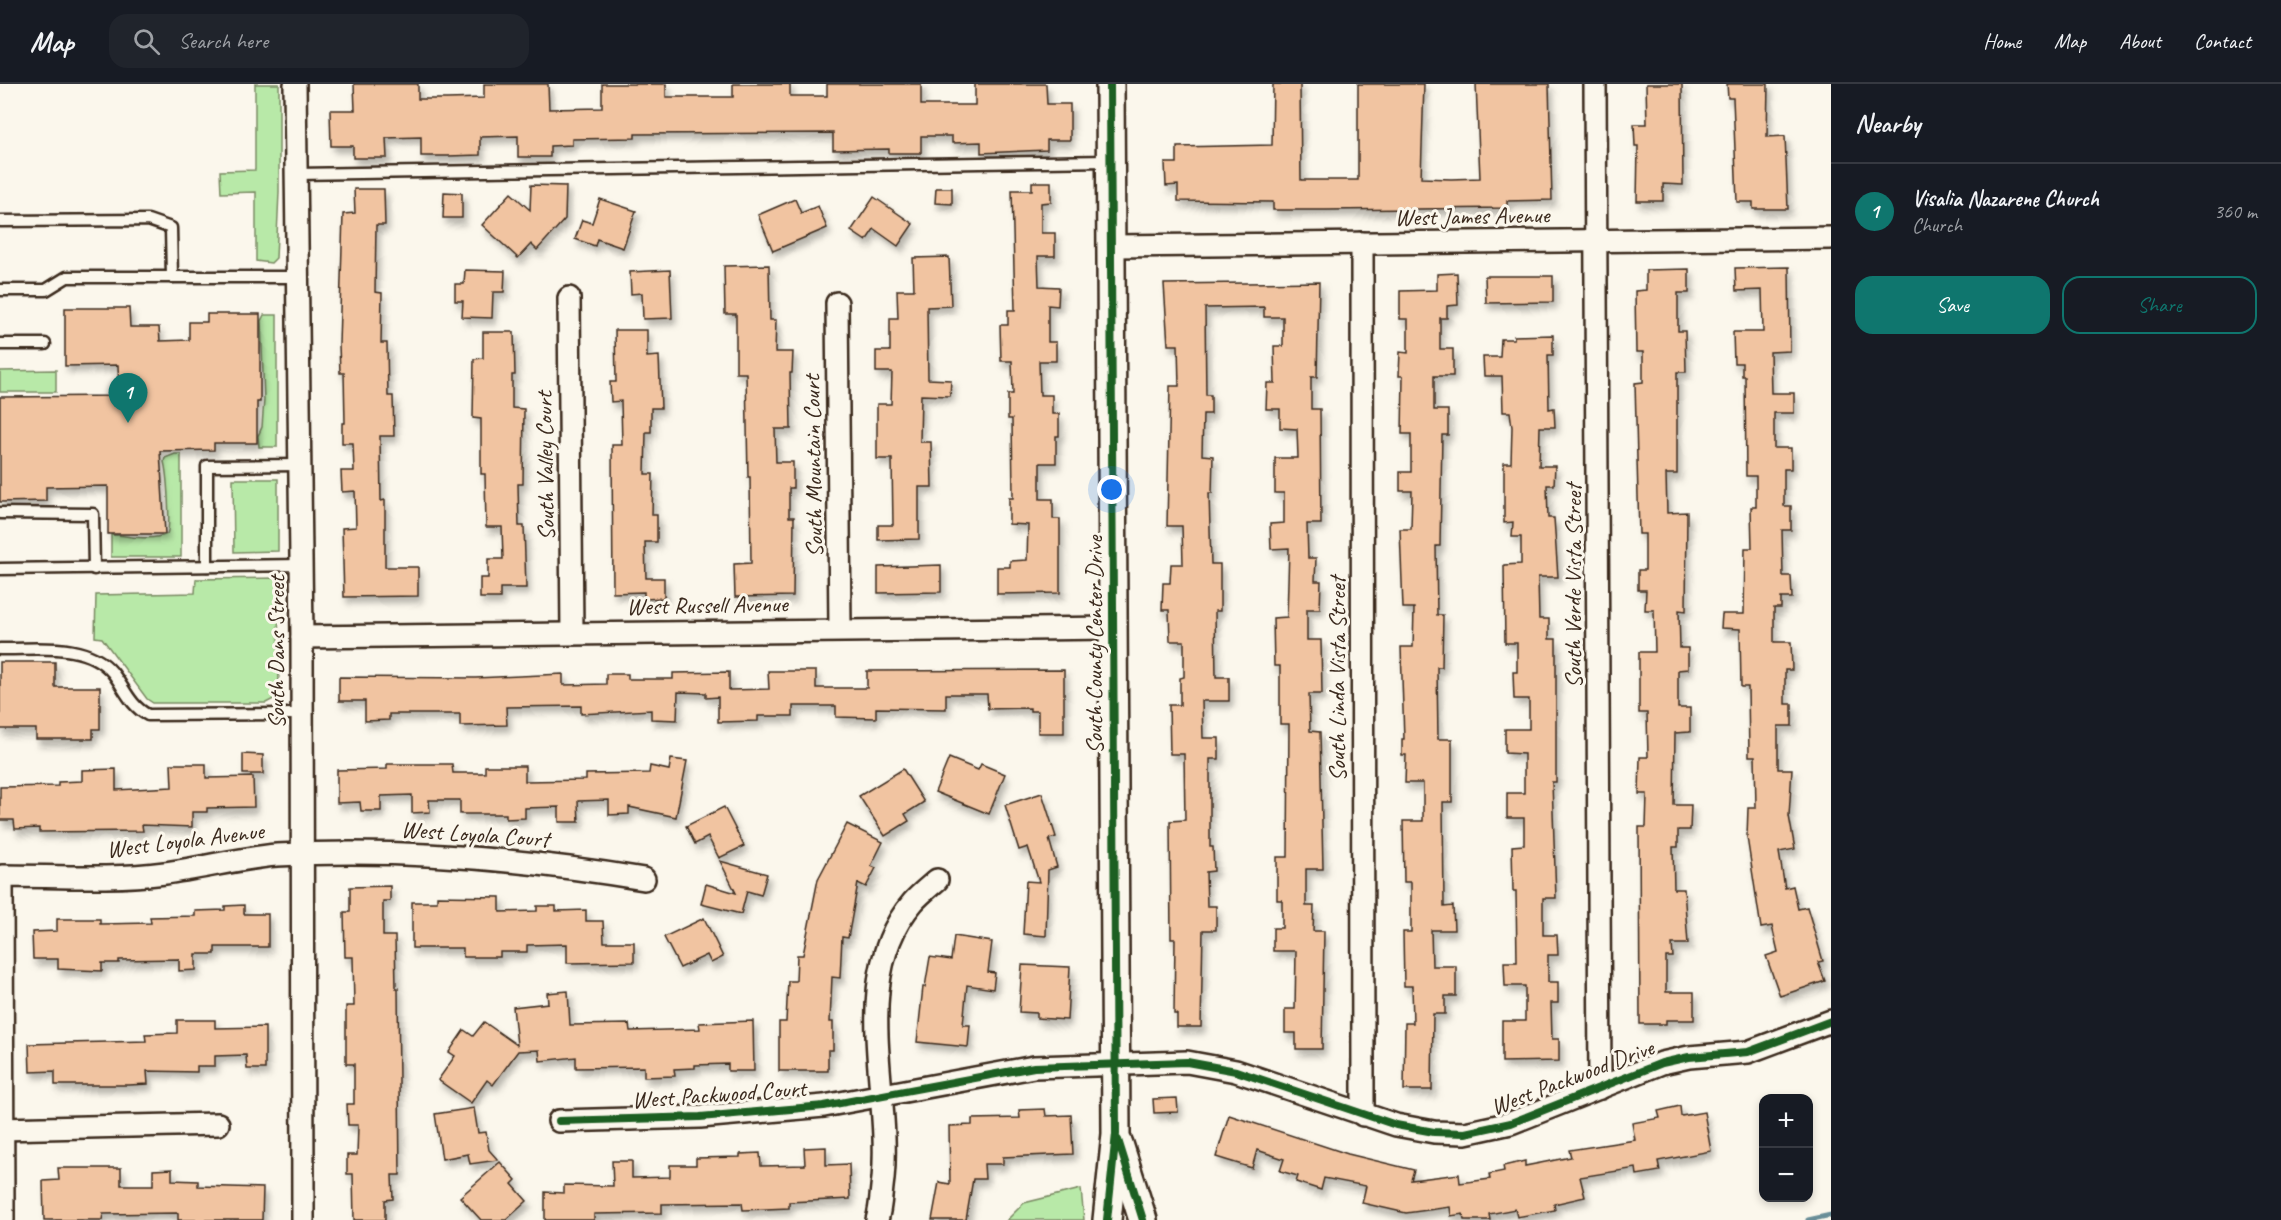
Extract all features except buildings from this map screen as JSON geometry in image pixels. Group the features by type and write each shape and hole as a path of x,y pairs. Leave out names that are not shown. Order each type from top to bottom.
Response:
{"street":[{"name":"South Dans Street","path":"296,84 302,565 303,1220"},
{"name":"South County Center Drive","path":"1107,1220 1116,1134 1113,246 1110,84"},
{"name":"South Verde Vista Street","path":"1595,84 1598,240 1600,1088"},
{"name":"West James Avenue","path":"1113,246 1831,238"},
{"name":"South Linda Vista Street","path":"1362,243 1363,1115"},
{"name":"South Valley Court","path":"569,298 572,633"},
{"name":"South Mountain Court","path":"837,303 840,629"},
{"name":"West Russell Avenue","path":"302,636 1113,628"},
{"name":"West Loyola Avenue","path":"1,1129 2,876 164,873 253,857 302,855"},
{"name":"West Loyola Court","path":"302,855 441,856 551,864 644,879"},
{"path":"877,1220 885,1153 876,1050 877,998 890,940 912,903 937,880"},
{"name":"West Packwood Drive","path":"1116,1064 1187,1062 1211,1064 1396,1125 1434,1132 1465,1133 1511,1123 1662,1063 1689,1057 1748,1052 1831,1021"},
{"name":"West Packwood Court","path":"559,1122 711,1116 824,1106 1034,1067 1116,1064"},
{"path":"3,1220 1,1129 218,1125"},
{"name":"South County Center Drive","path":"1116,1134 1143,1220"}],"lane":[{"path":"297,174 1111,161"},
{"path":"0,221 148,220 171,228 172,277"},
{"path":"0,290 46,290 67,277 298,277"},
{"path":"0,344 45,344"},
{"path":"207,566 207,465 301,465"},
{"path":"0,513 93,514 94,569"},
{"path":"0,569 302,565"},
{"path":"0,649 72,650 91,657 111,671 134,705 148,715 302,714"}],"green space":[{"path":"255,84 279,84 279,192 276,258 271,263 256,261 256,192 221,193 220,171 255,170"},
{"path":"264,315 277,315 277,447 259,447 258,436 262,427 264,400 261,321"},
{"path":"56,370 56,392 0,392 0,371"},
{"path":"181,454 181,557 111,557 111,535 146,538 167,534 169,521 164,462 165,458"},
{"path":"233,479 278,479 278,551 234,552"},
{"path":"278,578 279,696 266,703 153,703 147,699 102,638 95,637 96,595 195,593 196,579"},
{"path":"1081,1189 1084,1220 1007,1220 1024,1203"}],"waterway":[{"path":"1808,1220 1831,1215"}],"cycle path":[{"path":"1107,1220 1116,1134 1110,84"},
{"path":"559,1121 700,1117 824,1106 1034,1067 1187,1062 1236,1071 1396,1125 1434,1132 1465,1133 1511,1123 1662,1063 1689,1057 1748,1052 1831,1021"},
{"path":"1118,1140 1143,1220"}],"place":[{"name":"Visalia Nazarene Church","path":"128,423"}]}
